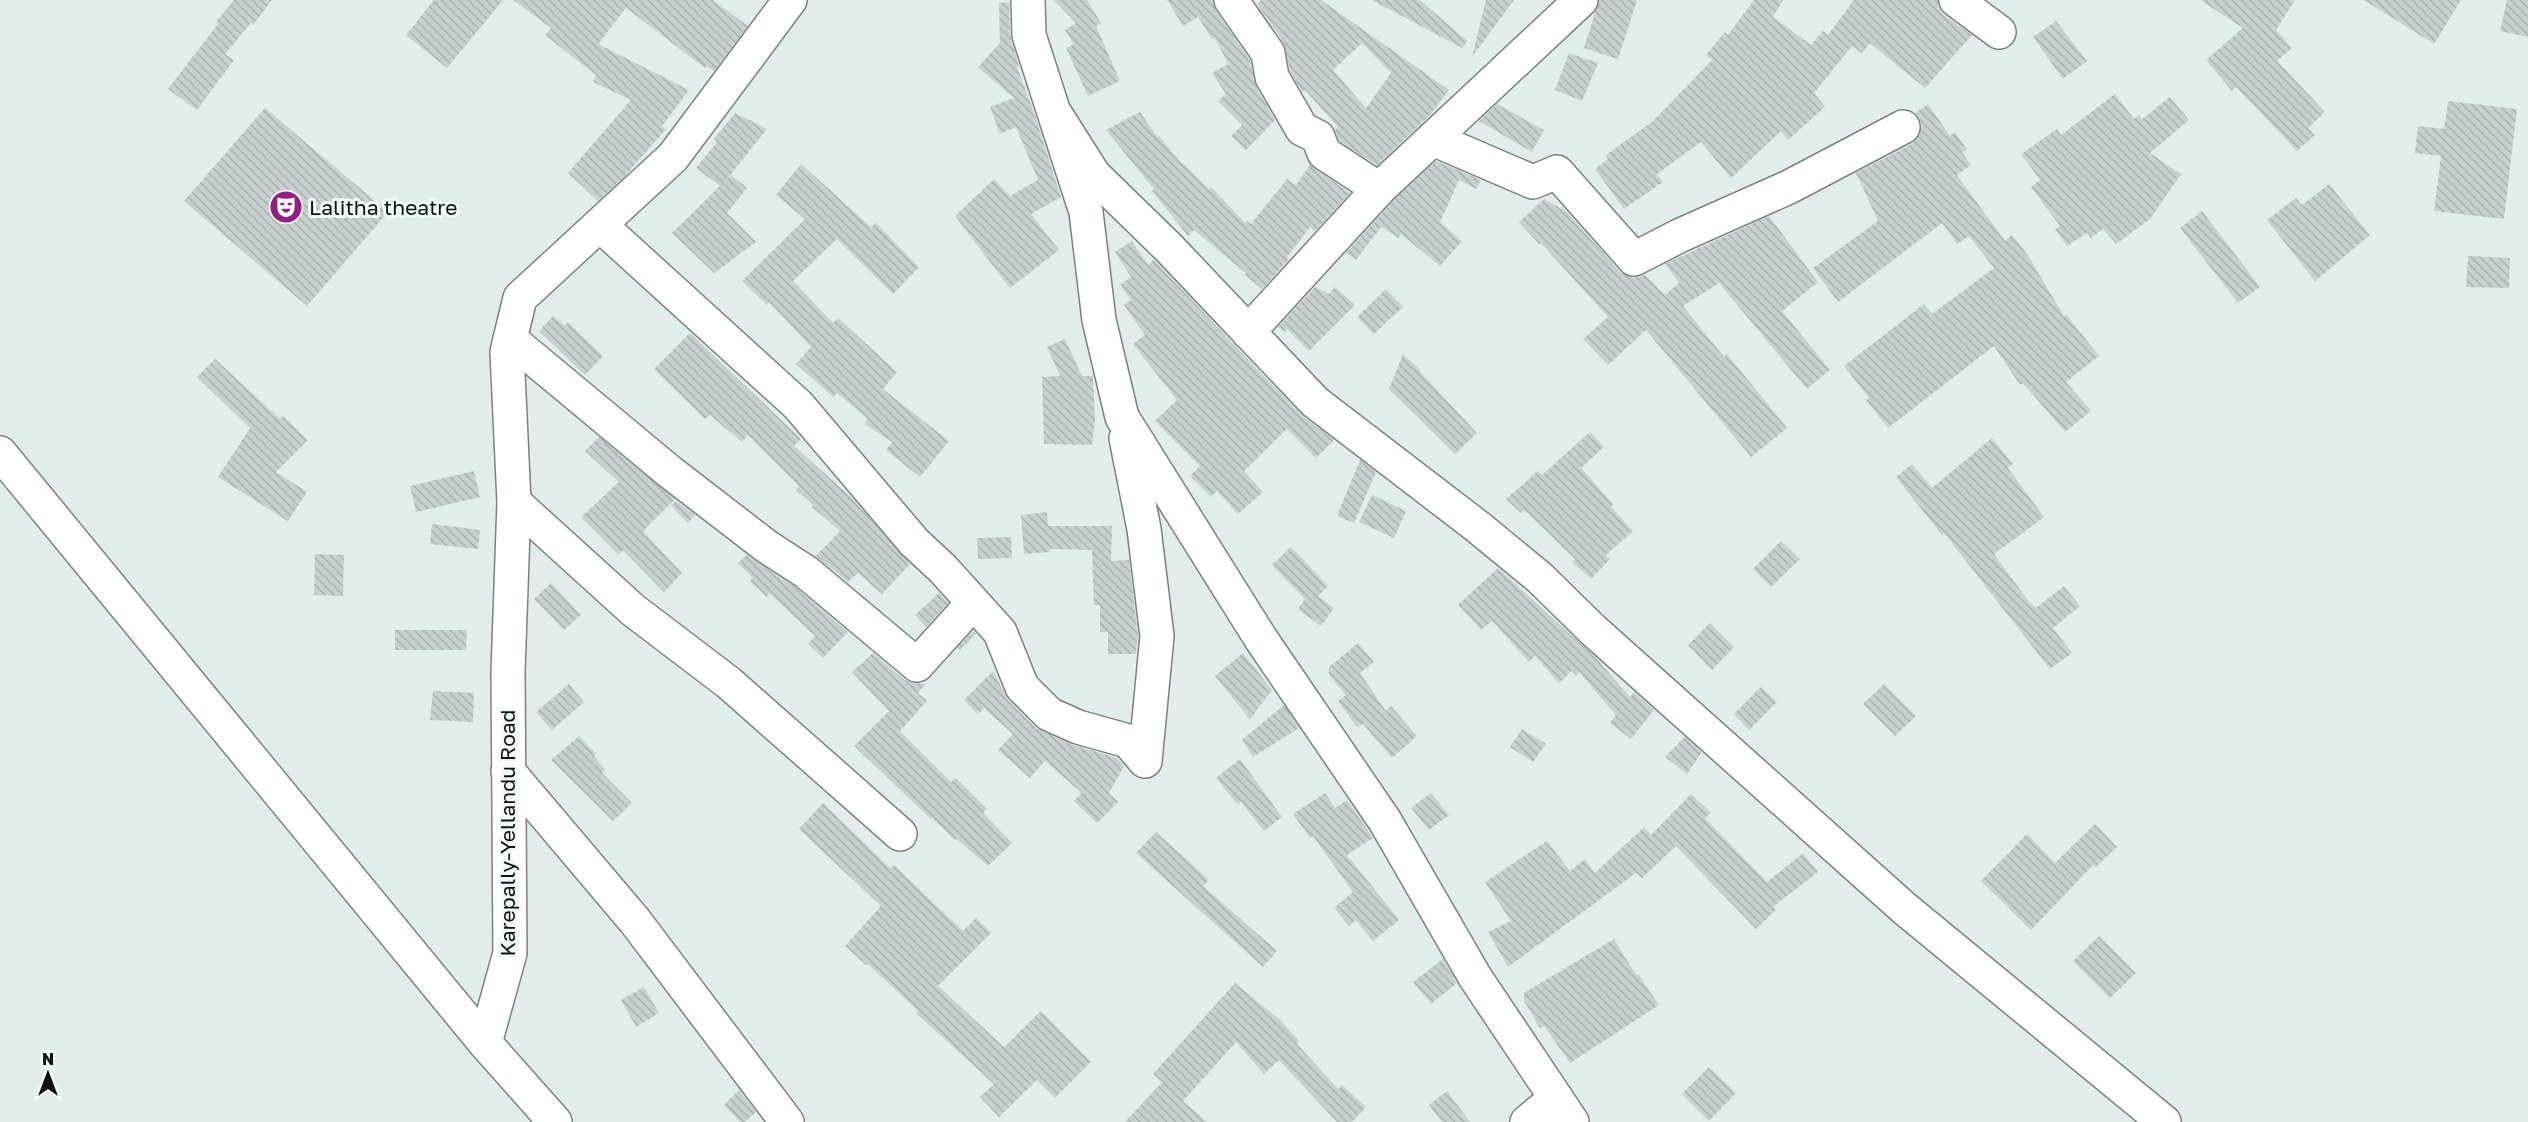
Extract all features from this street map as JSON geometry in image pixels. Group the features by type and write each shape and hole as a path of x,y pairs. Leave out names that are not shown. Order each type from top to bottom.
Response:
{"street":[{"name":"Karepally-Yellandu Road","path":"484,1043 510,953 508,672 514,502 507,352 520,298 673,157 790,0"},
{"path":"600,225 798,405 914,542 1000,632 1022,687 1048,714 1128,741 1145,761 1157,636 1144,529 1122,417 1099,320 1086,212 1029,35 1028,0"},
{"path":"1232,0 1268,53 1272,77 1302,129 1318,137 1324,153 1378,189"},
{"path":"1248,332 1378,189 1581,0"},
{"path":"1956,0 1999,32"},
{"path":"1056,115 1094,175 1169,248 1315,402 1478,527 1540,578 1601,638 1904,908 2164,1122"},
{"path":"1433,139 1533,182 1557,172 1634,259 1789,187 1903,127"},
{"path":"510,339 670,472 766,546 806,572 917,665 973,603"},
{"path":"1122,417 1261,639 1385,821 1475,977 1564,1110 1527,1122"},
{"path":"0,453 484,1043 555,1122"},
{"path":"514,502 633,610 729,683 900,834"},
{"path":"508,771 634,921 787,1122"}],"building":[{"path":"234,0 272,0 253,25 251,23 225,54 234,60 197,110 168,89"},
{"path":"434,0 503,0 447,68 406,35"},
{"path":"513,0 713,0 748,26 714,71 707,66 705,68 626,8 598,44 689,90 662,126 666,129 624,177 598,201 568,173 631,100 593,82 596,75 545,35 551,28"},
{"path":"1054,0 1087,0 1101,23 1096,26 1120,81 1088,96 1066,48 1074,44 1065,30 1076,23"},
{"path":"1167,0 1213,0 1216,11 1250,60 1256,86 1275,120 1246,150 1231,136 1242,125 1218,101 1226,94 1212,73 1228,64 1215,38 1212,39 1198,17 1183,26"},
{"path":"1261,0 1321,0 1449,90 1430,115 1377,165 1339,141 1335,130 1338,127 1305,90 1302,92 1290,71 1284,43 1257,4","holes":["1362,43 1391,73 1366,108 1333,70"]},
{"path":"1372,0 1420,0 1467,41 1462,48"},
{"path":"1486,0 1514,0 1472,57"},
{"path":"1599,0 1637,0 1618,59 1584,48"},
{"path":"1754,0 1783,0 1773,17 1811,45 1823,31 1828,35 1854,0 1938,0 1939,8 1944,15 1972,35 1925,88 1870,43 1862,53 1852,46 1814,93 1825,107 1788,140 1781,131 1731,178 1701,142 1657,174 1663,182 1624,209 1595,169 1608,159 1606,155 1653,121 1712,60 1706,55 1725,32 1728,35"},
{"path":"2200,0 2295,0 2276,30 2292,48 2277,61 2325,112 2308,128 2315,135 2297,151 2236,87 2232,91 2206,60 2243,28"},
{"path":"2364,0 2461,0 2434,44"},
{"path":"2507,0 2528,0 2528,37 2500,31"},
{"path":"1009,2 1010,36 1019,65 1017,67 1061,197 1031,214 1059,250 1010,288 955,216 994,179 1010,196 1038,180 1016,127 1000,134 990,107 1014,98 978,67 1000,43 999,3"},
{"path":"2056,21 2087,61 2063,79 2033,37"},
{"path":"1569,53 1598,63 1582,101 1555,90"},
{"path":"2115,94 2134,119 2139,115 2142,119 2170,97 2189,120 2150,153 2181,174 2150,219 2116,244 2103,229 2091,238 2087,233 2067,246 2055,229 2060,226 2031,187 2040,180 2021,154 2057,129 2061,135"},
{"path":"2448,101 2517,109 2504,219 2434,211 2441,156 2415,153 2418,126 2444,129"},
{"path":"1497,104 1544,130 1532,152 1479,121"},
{"path":"1928,104 1950,136 1955,132 1967,150 1962,152 1971,165 1957,175 2005,241 2012,235 2027,254 2064,316 2066,314 2099,356 2066,382 2091,411 2065,432 2023,383 2020,385 1994,346 1888,428 1866,400 1869,398 1844,366 1924,304 1932,314 1994,268 1969,236 1957,244 1942,223 1838,302 1813,268 1878,221 1856,173 1912,144 1922,127 1915,113"},
{"name":"Lalitha theatre","path":"265,108 388,212 307,306 184,201"},
{"path":"1140,112 1157,137 1159,136 1182,164 1209,189 1211,187 1245,223 1247,221 1251,224 1287,179 1296,185 1310,165 1350,193 1315,231 1310,227 1287,257 1289,259 1262,289 1194,230 1188,236 1152,191 1154,189 1106,130"},
{"path":"735,113 767,129 723,184 731,175 747,188 727,213 756,242 714,273 672,233 720,186 696,168 717,142 714,139"},
{"path":"1436,161 1481,180 1476,189 1459,180 1440,222 1462,241 1440,266 1401,234 1399,238 1381,227 1356,260 1346,253 1392,202"},
{"path":"801,164 871,227 876,223 919,267 893,294 837,239 793,281 833,323 838,318 897,372 883,389 949,441 920,477 886,450 892,442 865,424 868,419 837,393 833,397 796,364 811,347 769,302 767,305 742,281 805,219 776,195"},
{"path":"2329,184 2370,235 2315,281 2267,220 2296,198 2302,205"},
{"path":"1544,199 1567,212 1620,272 1634,278 1645,275 1665,295 1679,283 1665,264 1769,216 1818,282 1782,311 1830,370 1807,389 1719,283 1683,306 1724,357 1727,354 1787,428 1751,457 1646,330 1608,365 1583,339 1608,317 1519,222"},
{"path":"2202,211 2260,287 2238,303 2180,228"},
{"path":"1132,241 1148,265 1154,260 1301,415 1334,440 1316,458 1287,429 1244,471 1263,492 1238,514 1217,491 1211,497 1190,476 1200,466 1155,421 1177,400 1133,344 1145,335 1124,305 1131,300 1120,285 1131,277 1115,252"},
{"path":"2468,256 2510,258 2509,288 2466,287"},
{"path":"1315,287 1329,294 1335,287 1355,305 1309,351 1287,329 1285,332 1278,327"},
{"path":"1386,289 1403,307 1374,334 1357,317"},
{"path":"553,316 565,326 568,322 603,356 585,375 539,331"},
{"path":"690,333 801,439 794,446 852,498 910,564 882,594 858,573 848,582 816,556 840,531 812,507 813,505 796,490 799,486 748,435 742,442 710,415 705,419 654,369"},
{"path":"1065,339 1082,376 1093,376 1095,421 1092,445 1044,444 1042,377 1060,376 1047,347"},
{"path":"1403,354 1477,433 1455,454 1389,389"},
{"path":"215,359 280,419 283,416 308,440 276,472 307,492 288,521 218,477 250,428 197,377"},
{"path":"1590,432 1604,447 1581,468 1633,531 1606,555 1610,559 1591,579 1572,562 1575,559 1524,510 1521,513 1506,499 1538,471 1542,475"},
{"path":"599,437 675,499 643,531 682,573 664,592 623,550 619,555 581,517 619,482 585,451"},
{"path":"1992,438 2013,464 2008,468 2044,517 1994,554 2036,608 2064,586 2080,606 2053,628 2072,653 2050,669 1944,533 1942,535 1896,477 1912,464 1932,488"},
{"path":"1360,460 1376,472 1354,523 1337,516"},
{"path":"474,471 480,497 416,512 410,486"},
{"path":"1372,495 1406,511 1394,538 1359,522"},
{"path":"676,501 695,515 688,523 671,506"},
{"path":"1047,512 1048,526 1112,526 1111,561 1129,560 1138,636 1136,654 1108,654 1108,632 1100,632 1100,605 1094,605 1092,550 1050,549 1050,552 1024,554 1021,515"},
{"path":"432,524 480,530 478,549 430,544"},
{"path":"1011,537 1012,558 978,559 977,538"},
{"path":"1781,541 1800,559 1771,587 1753,569"},
{"path":"1291,547 1328,586 1318,596 1334,608 1321,626 1298,609 1305,599 1272,565"},
{"path":"315,554 344,555 343,596 314,595"},
{"path":"747,555 795,587 848,632 823,658 808,644 815,636 769,593 767,597 750,581 753,578 738,563"},
{"path":"1498,568 1595,657 1630,697 1634,692 1654,710 1631,739 1610,723 1616,715 1579,672 1576,676 1572,671 1559,683 1535,656 1529,662 1492,621 1481,630 1458,605"},
{"path":"551,583 581,615 564,630 534,599"},
{"path":"939,593 948,603 926,627 915,615"},
{"path":"1710,623 1734,647 1712,670 1688,645"},
{"path":"395,630 467,630 466,650 395,650"},
{"path":"973,631 976,634 960,650 957,648"},
{"path":"1358,643 1374,662 1360,673 1386,711 1391,706 1417,736 1392,758 1363,724 1357,727 1338,701 1346,695 1329,675 1329,667"},
{"path":"873,653 905,680 926,684 918,693 927,701 900,731 951,782 956,778 987,809 983,813 1012,843 988,866 931,819 854,746 889,711 852,672"},
{"path":"1243,653 1272,690 1250,719 1215,676"},
{"path":"993,671 1008,700 1036,728 1070,744 1117,758 1124,766 1109,793 1118,802 1097,823 1074,801 1082,793 1045,761 1030,778 998,750 1013,734 984,708 978,714 964,700"},
{"path":"569,684 584,702 552,730 536,712"},
{"path":"1884,684 1916,716 1895,736 1863,704"},
{"path":"1761,687 1777,702 1749,730 1734,714"},
{"path":"433,691 474,693 473,722 430,720"},
{"path":"1284,705 1299,728 1253,757 1242,740"},
{"path":"1522,729 1546,744 1533,762 1510,747"},
{"path":"579,736 596,754 594,756 605,770 602,773 632,803 613,821 551,760"},
{"path":"1685,737 1702,752 1687,774 1665,757"},
{"path":"1240,759 1282,817 1264,831 1241,802 1238,805 1216,778"},
{"path":"1325,793 1335,808 1347,800 1373,838 1347,855 1399,920 1373,941 1356,920 1349,926 1334,908 1353,892 1313,836 1310,838 1293,814"},
{"path":"1431,793 1449,815 1429,830 1411,808"},
{"path":"1691,794 1711,813 1705,818 1767,882 1803,853 1818,872 1773,907 1776,910 1756,929 1676,846 1642,878 1636,873 1508,967 1488,932 1511,921 1485,882 1547,841 1570,871 1585,859 1595,873 1644,827 1651,835"},
{"path":"823,803 890,868 894,865 963,931 976,918 991,933 938,986 1004,1047 1041,1011 1091,1062 1055,1098 1037,1080 999,1117 980,1097 994,1084 916,1013 918,1011 868,964 866,965 845,946 881,906 799,829"},
{"path":"2095,824 2117,847 2096,867 2093,865 2031,930 1981,881 2027,834 2055,863"},
{"path":"1156,832 1209,880 1203,886 1277,951 1263,967 1136,853"},
{"path":"2099,936 2136,973 2110,998 2073,961"},
{"path":"1614,939 1636,975 1638,974 1659,1005 1570,1063 1544,1026 1540,1028 1524,1001 1524,993"},
{"path":"1443,959 1457,983 1431,1004 1413,982"},
{"path":"1235,983 1280,1020 1299,1041 1297,1044 1338,1089 1342,1085 1366,1107 1352,1122 1337,1122 1279,1060 1264,1074 1236,1042 1183,1101 1207,1122 1125,1122 1162,1082 1153,1074"},
{"path":"644,987 659,1013 636,1027 621,1000"},
{"path":"1709,1067 1736,1093 1709,1121 1682,1094"},
{"path":"739,1090 756,1112 745,1122 740,1122 724,1105"},
{"path":"1447,1091 1470,1122 1442,1122 1429,1105"}],"place":[{"name":"Lalitha theatre","path":"286,207"}]}
